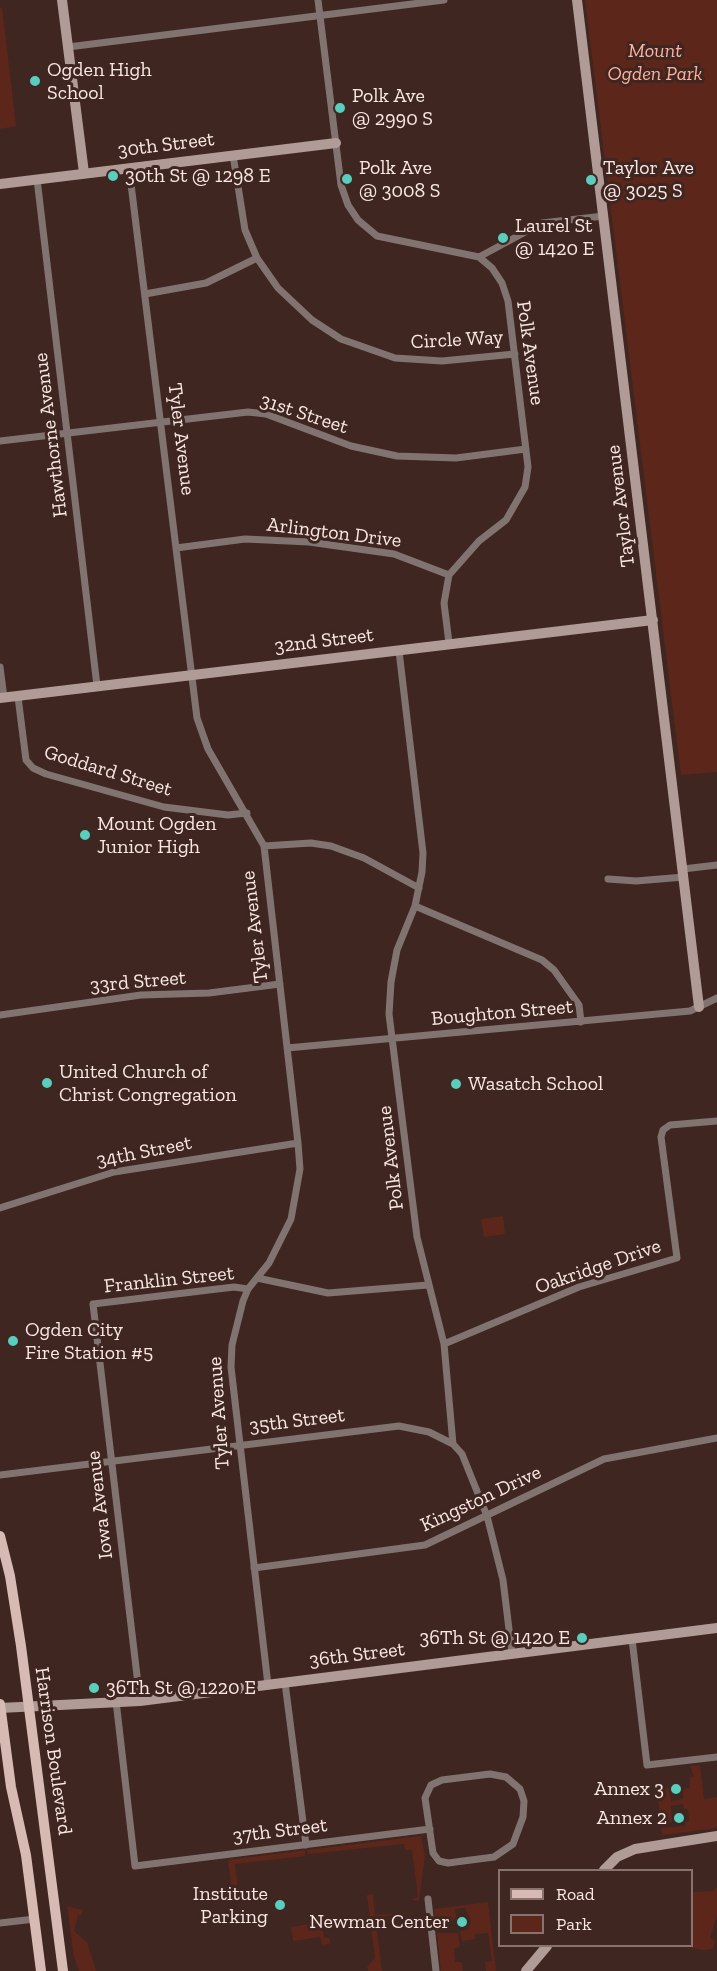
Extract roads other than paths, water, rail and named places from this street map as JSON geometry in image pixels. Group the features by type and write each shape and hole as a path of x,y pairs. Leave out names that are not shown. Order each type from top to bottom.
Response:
{"main road":[{"name":"Harrison Boulevard","path":"0,1536 10,1576 29,1705 63,1971"},
{"path":"0,1706 10,1787 24,1843 41,1971"}],"street":[{"path":"62,0 84,173"},
{"path":"318,0 341,185 348,205 358,220 377,236 479,257 542,223 604,216"},
{"path":"69,47 444,0"},
{"name":"Taylor Avenue","path":"577,0 699,1007"},
{"name":"30th Street","path":"0,184 336,143"},
{"name":"Circle Way","path":"233,155 245,230 257,258 278,288 312,320 341,339 370,351 419,361 515,354"},
{"name":"Tyler Avenue","path":"129,168 197,717 208,750 247,813 264,846 298,1143 300,1169 291,1219 269,1263 248,1289 232,1345 231,1367 238,1445 268,1685"},
{"name":"Hawthorne Avenue","path":"37,179 97,686"},
{"name":"Polk Avenue","path":"449,575 479,541 506,520 517,504 527,477 526,449 508,301 502,283 492,268 479,257"},
{"path":"145,294 206,283 257,258"},
{"name":"31st Street","path":"0,441 224,413 266,414 341,443 397,456 456,458 526,449"},
{"name":"Arlington Drive","path":"176,548 245,539 309,542 394,554 449,575"},
{"path":"449,575 444,603 450,643"},
{"name":"32nd Street","path":"2,698 653,620"},
{"name":"Polk Avenue","path":"399,651 423,853 415,906 397,950 391,982 389,1014 417,1237 444,1344 453,1444 465,1460 487,1516 503,1580 512,1654"},
{"path":"0,667 2,698"},
{"name":"Goddard Street","path":"18,697 26,760 33,768 164,807 228,815 247,813"},
{"path":"264,846 311,843 331,846 363,858 419,888"},
{"path":"608,879 636,881 717,865"},
{"path":"415,906 542,960 554,970 579,1005 581,1022"},
{"name":"33rd Street","path":"0,1015 141,995 210,993 280,984"},
{"name":"Boughton Street","path":"287,1048 690,1011 717,998"},
{"name":"Oakridge Drive","path":"444,1344 579,1287 677,1258 661,1137 663,1130 670,1125 717,1121"},
{"name":"34th Street","path":"0,1208 114,1172 298,1143"},
{"name":"Franklin Street","path":"257,1278 328,1293 428,1285"},
{"name":"Franklin Street","path":"93,1304 234,1287 248,1289"},
{"name":"Iowa Avenue","path":"93,1304 140,1701"},
{"name":"35th Street","path":"0,1475 399,1426 429,1432 453,1444"},
{"name":"Kingston Drive","path":"254,1568 425,1545 604,1459 717,1438"},
{"name":"36th Street","path":"0,1706 140,1701 717,1628"},
{"path":"632,1639 648,1765 717,1757"},
{"path":"285,1683 306,1845"},
{"name":"37th Street","path":"116,1701 135,1866 429,1829"},
{"path":"490,1774 506,1777 520,1789 524,1801 523,1816 513,1844 494,1857 448,1863 439,1861 433,1852 429,1829 425,1798 431,1785 442,1780 490,1774"},
{"path":"605,1869 617,1857 634,1849 717,1836"},
{"path":"428,1899 436,1971"},
{"path":"0,1923 34,1919"},
{"path":"526,1971 546,1947"}],"place":[{"name":"Ogden High School","path":"35,81"},
{"name":"Polk Ave @ 2990 S","path":"340,108"},
{"name":"30th St @ 1298 E","path":"113,176"},
{"name":"Polk Ave @ 3008 S","path":"347,179"},
{"name":"Taylor Ave @ 3025 S","path":"591,180"},
{"name":"Laurel St @ 1420 E","path":"503,238"},
{"name":"Mount Ogden Junior High","path":"85,835"},
{"name":"United Church of Christ Congregation","path":"47,1083"},
{"name":"Wasatch School","path":"456,1084"},
{"name":"Ogden City Fire Station #5","path":"13,1341"},
{"name":"36Th St @ 1420 E","path":"582,1638"},
{"name":"36Th St @ 1220 E","path":"94,1688"},
{"name":"Annex 3","path":"676,1789"},
{"name":"Annex 2","path":"679,1818"},
{"name":"Institute Parking","path":"280,1905"},
{"name":"Newman Center","path":"462,1922"}],"park label":[{"name":"Mount Ogden Park","path":"655,62"}]}
